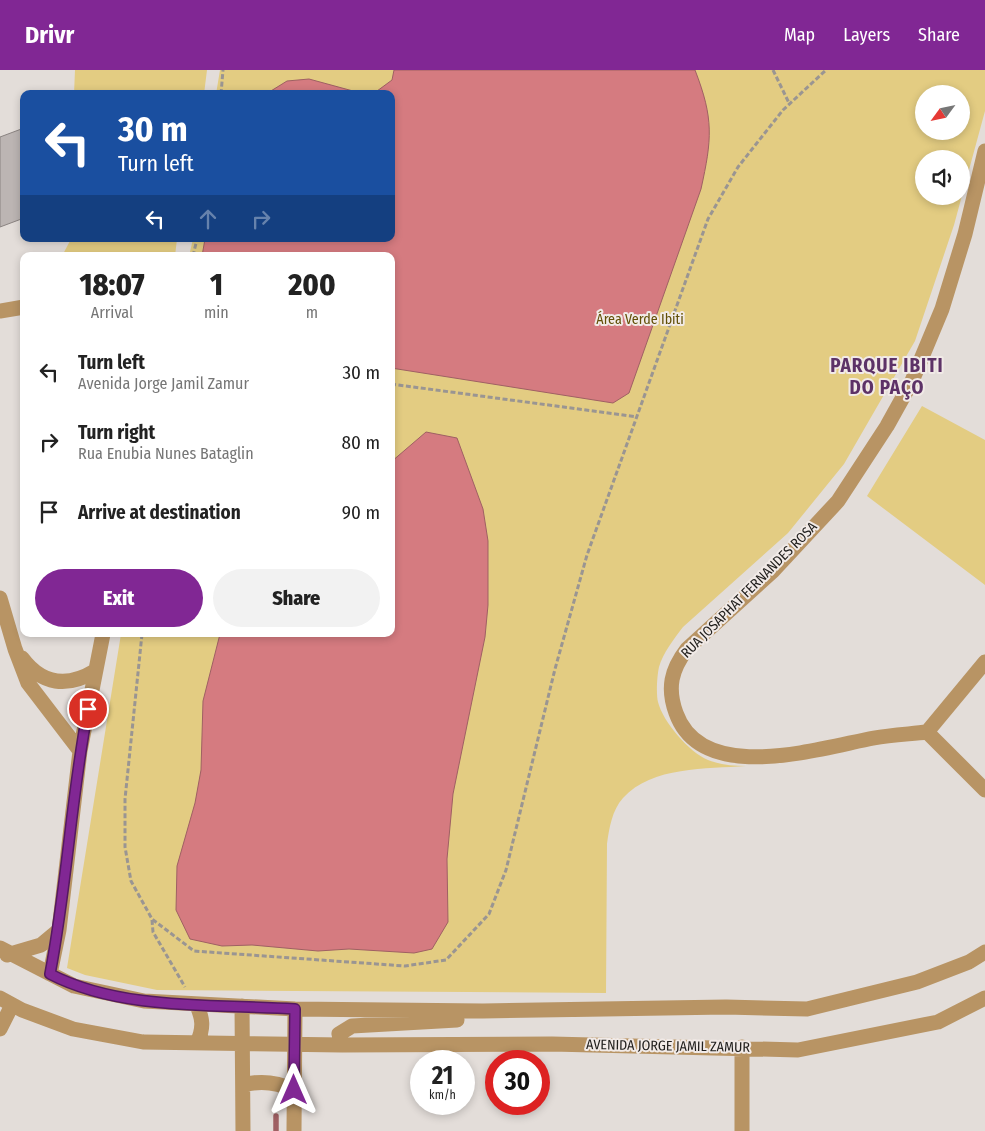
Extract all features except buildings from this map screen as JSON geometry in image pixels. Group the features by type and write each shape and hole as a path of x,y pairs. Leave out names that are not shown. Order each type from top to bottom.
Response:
{"street":[{"name":"RUA JOSAPHAT FERNANDES ROSA","path":"927,732 877,737 775,758 738,757 708,747 688,734 676,715 670,694 671,676 676,663 687,649 773,571 838,501 887,426 912,381 942,309 965,234 985,151"},
{"path":"0,311 20,306"},
{"path":"0,598 15,649 28,683 80,751"},
{"path":"50,974 58,930 80,751 102,637"},
{"path":"15,649 31,671 57,683 79,681 96,671"},
{"path":"985,662 927,732 985,790"},
{"path":"4,953 41,945 58,930"},
{"path":"4,953 74,986 144,1001 295,1009 483,1011 726,1007 807,1009 917,982 969,962 985,952"},
{"name":"AVENIDA JORGE JAMIL ZAMUR","path":"6,1001 73,1029 143,1042 342,1045 552,1044 798,1050 938,1022 985,998"},
{"path":"0,1029 6,1001"},
{"path":"196,1004 203,1022 202,1034 197,1043"},
{"path":"242,1006 243,1131"},
{"path":"294,1131 295,1009"},
{"path":"342,1045 339,1034 352,1026 474,1019 483,1011"},
{"path":"742,1048 742,1131"},
{"path":"243,1086 254,1082 266,1082 281,1084 294,1090"}],"path":[{"path":"220,90 223,70"},
{"path":"773,70 789,103"},
{"path":"152,919 194,952 406,966 446,960 489,914 506,870 555,670 587,555 708,219 738,167 789,103 826,70"},
{"path":"395,385 638,417"},
{"path":"142,637 125,799 125,847 131,881 152,919 154,932 196,1004"}],"green space":[{"path":"75,70 207,70 204,90 74,90"},
{"name":"Área Verde Ibiti","path":"220,70 985,70 985,111 970,166 970,150 915,150 915,205 959,205 915,341 844,464 788,533 683,627 663,657 659,667 657,694 661,710 671,727 685,743 708,760 727,765 746,766 698,769 664,775 649,780 635,788 619,803 612,820 607,844 606,993 157,990 85,975 67,968 121,637 395,637 395,252 190,252 192,242 395,242 395,90 217,90"},
{"path":"69,242 177,242 175,252 64,252"},
{"path":"922,406 985,440 985,585 867,496"}],"shaded area":[{"path":"394,70 695,70 706,102 708,116 709,142 705,172 701,189 629,393 613,403 395,369 395,252 203,252 204,242 395,242 395,90 378,90 392,80"},
{"path":"309,79 349,90 272,90 287,81"},
{"path":"426,432 457,438 483,509 488,541 488,605 485,637 453,794 447,859 448,922 432,949 414,953 349,949 318,951 252,945 222,946 190,939 176,910 177,866 195,803 201,770 203,701 219,637 395,637 395,459"}],"waterway":[{"path":"276,1116 276,1131"}],"district":[{"name":"PARQUE IBITI DO PAÇO","path":"887,376"}],"route":[{"path":"88,709 80,751 58,930 50,974 74,986 144,1001 295,1009 294,1090"}]}
